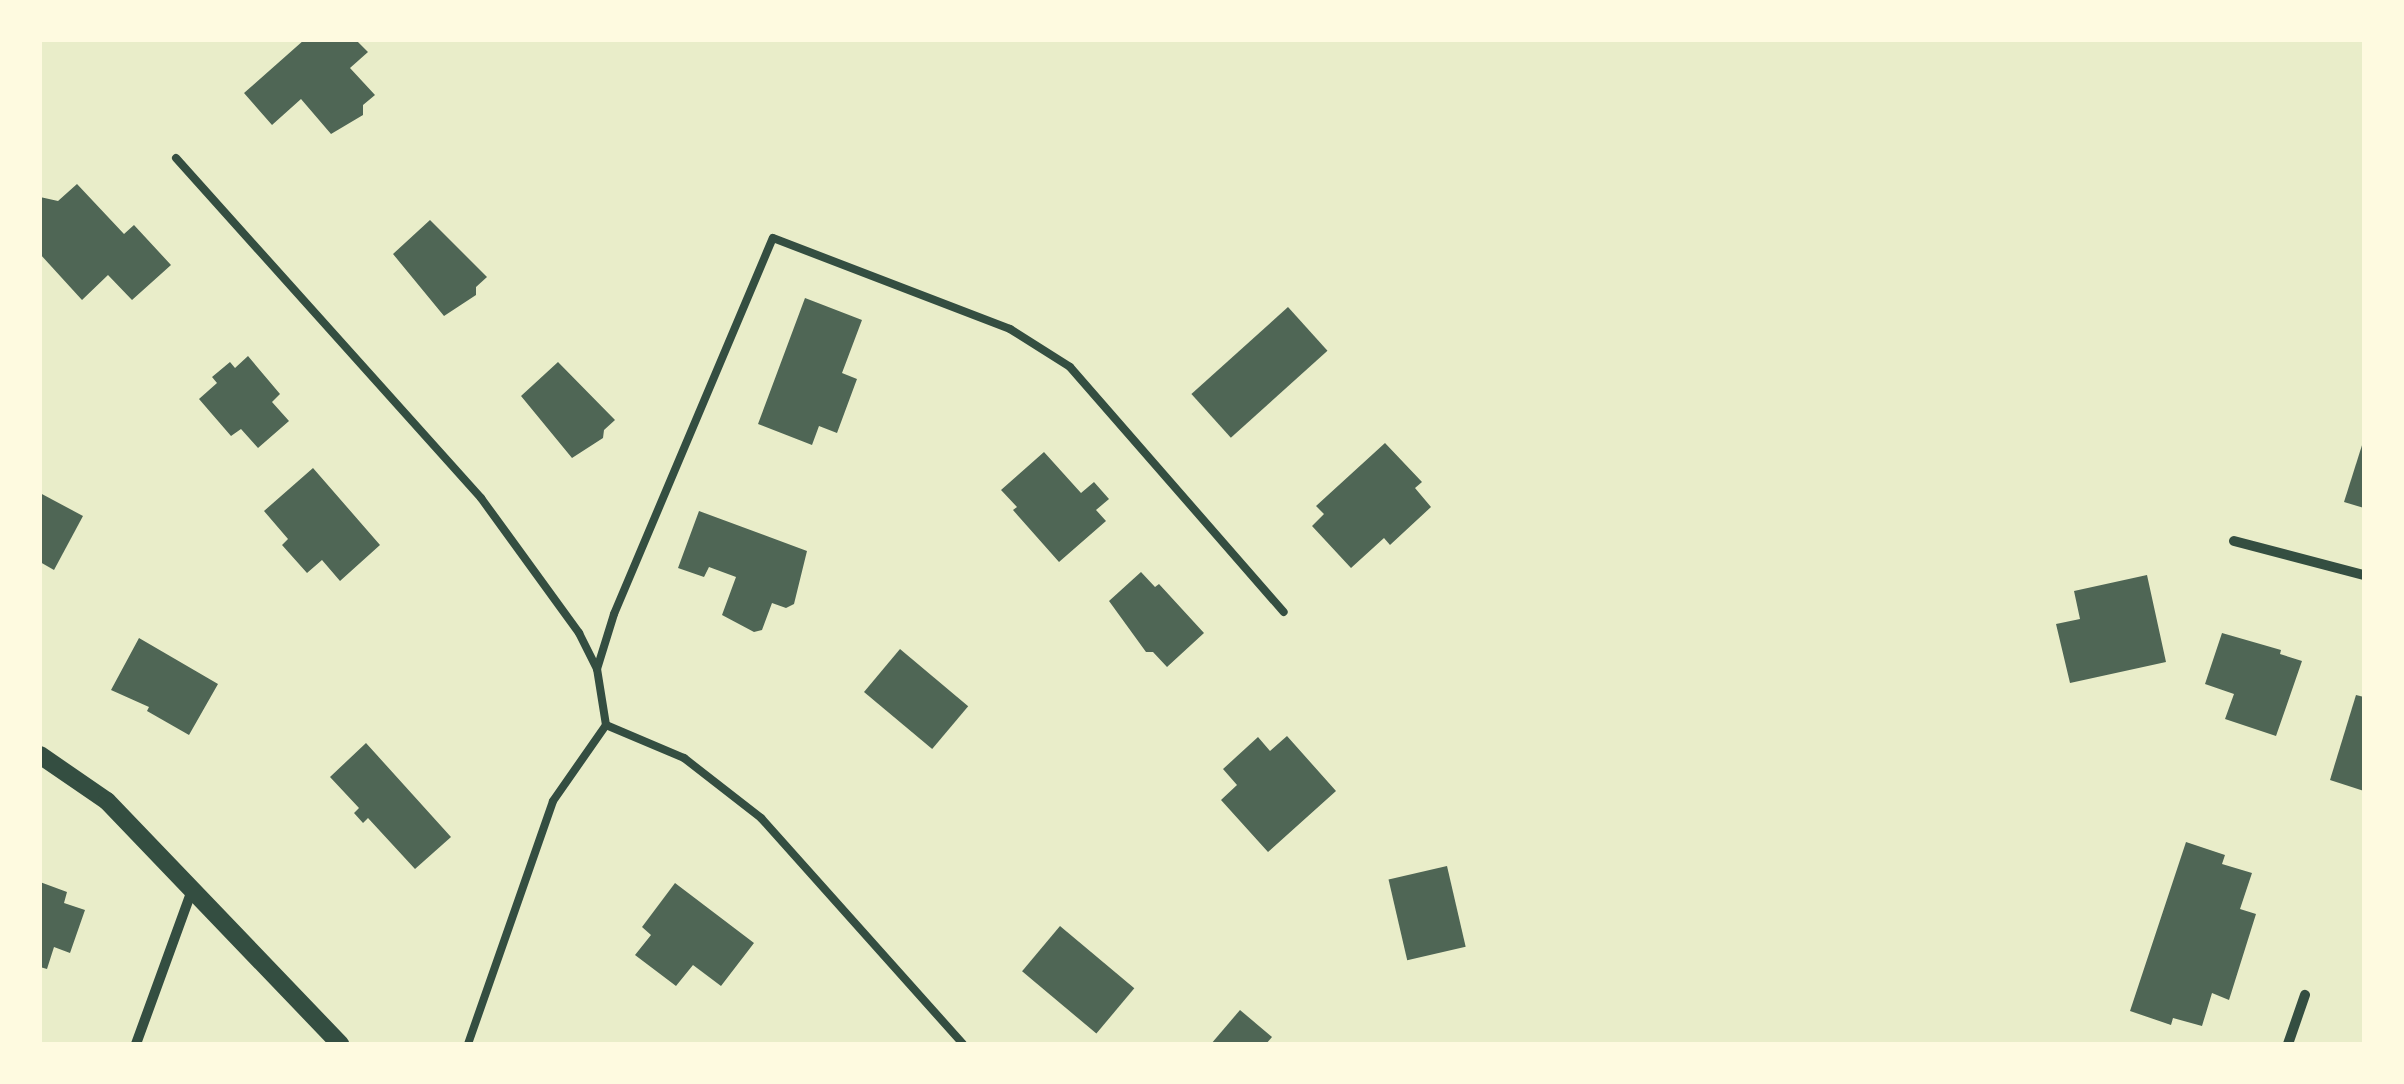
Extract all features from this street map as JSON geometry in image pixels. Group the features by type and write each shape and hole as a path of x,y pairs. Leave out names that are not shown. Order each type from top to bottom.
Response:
{"street":[{"path":"2234,541 2364,575"},
{"path":"40,755 107,801 340,1044"},
{"path":"136,1044 192,889"},
{"path":"2288,1044 2305,996"}],"lane":[{"path":"176,158 481,498 578,633 597,669 606,726 553,801 468,1044"},
{"path":"597,669 614,614 773,238 1010,329 1070,367 1284,612"},
{"path":"606,726 684,758 761,818 964,1044"}],"building":[{"path":"304,40 356,40 368,52 350,68 375,95 363,105 363,115 331,134 301,99 272,125 244,93"},
{"path":"77,184 124,234 134,225 171,265 132,300 108,275 82,300 40,254 40,197 58,201"},
{"path":"430,220 487,277 476,287 476,295 444,316 393,254"},
{"path":"805,298 862,320 842,373 857,379 837,433 819,426 812,445 758,424"},
{"path":"1288,307 1327,351 1231,438 1191,394"},
{"path":"248,356 280,394 272,402 289,421 258,448 241,429 231,436 199,399 217,383 212,377 230,362 235,368"},
{"path":"558,362 615,420 604,430 603,438 572,458 521,396"},
{"path":"2364,442 2364,508 2344,502"},
{"path":"1385,443 1422,482 1415,488 1431,507 1390,545 1384,538 1351,568 1312,526 1324,514 1316,506"},
{"path":"1044,452 1081,493 1094,482 1109,499 1096,510 1106,521 1059,562 1013,510 1017,507 1001,490"},
{"path":"313,468 380,545 340,581 322,560 307,573 282,545 288,539 264,511"},
{"path":"40,493 83,516 54,570 40,562"},
{"path":"699,511 807,551 794,604 786,608 772,603 762,630 754,632 722,615 736,577 709,567 704,577 678,568"},
{"path":"1141,572 1155,587 1159,584 1204,633 1167,667 1153,652 1146,652 1109,601"},
{"path":"2147,575 2166,662 2070,683 2056,624 2080,619 2074,591"},
{"path":"2222,633 2281,650 2280,654 2302,661 2276,736 2225,719 2234,694 2205,684"},
{"path":"139,638 218,684 189,735 147,711 149,707 111,690"},
{"path":"900,649 968,706 932,749 864,692"},
{"path":"2356,695 2364,697 2364,791 2330,780"},
{"path":"1287,736 1336,791 1268,852 1221,800 1237,785 1223,769 1258,737 1270,751"},
{"path":"366,743 451,837 415,869 368,818 363,823 354,813 359,808 330,777"},
{"path":"2186,842 2225,855 2222,864 2252,873 2240,909 2256,914 2229,1000 2212,993 2202,1026 2173,1018 2171,1025 2130,1011"},
{"path":"1447,866 1466,947 1407,960 1389,879"},
{"path":"40,882 67,892 64,903 85,910 70,953 54,947 47,969 40,967"},
{"path":"675,883 754,943 721,986 693,965 676,986 635,955 651,935 642,927"},
{"path":"1060,926 1134,988 1096,1034 1022,971"},
{"path":"1240,1010 1272,1037 1266,1044 1211,1044"}]}
